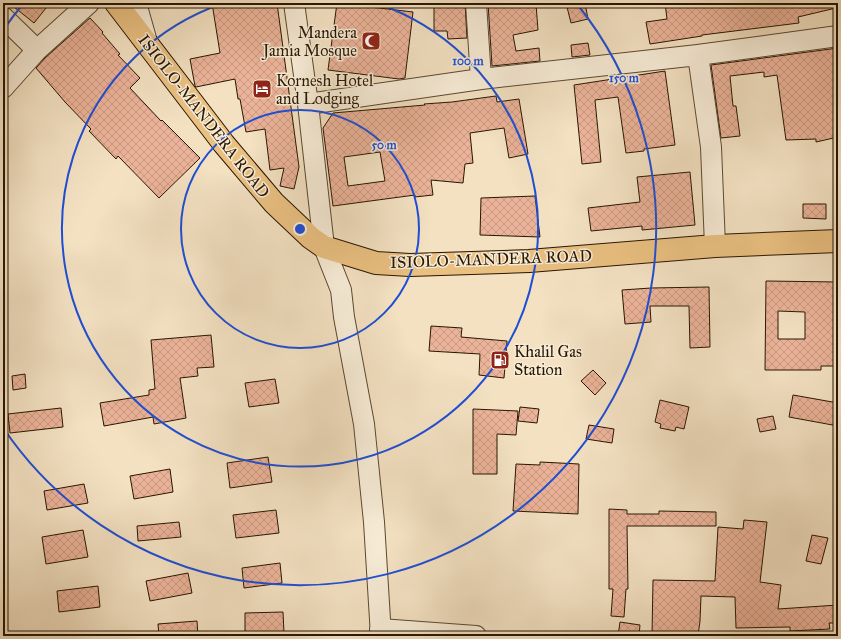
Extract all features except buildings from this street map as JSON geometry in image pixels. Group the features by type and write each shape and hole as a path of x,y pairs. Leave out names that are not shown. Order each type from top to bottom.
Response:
{"highway":[{"name":"ISIOLO-MANDERA ROAD","path":"116,3 224,144 274,203 311,238 324,247 376,263 410,265 528,260 715,246 838,241"}],"street":[{"path":"3,88 37,50 89,3"},
{"path":"136,3 147,44"},
{"path":"294,3 308,104 324,247 341,290 344,317 364,424 374,529 380,632 476,636"},
{"path":"476,3 481,79"},
{"path":"3,17 37,50"},
{"path":"308,104 481,79 838,36"},
{"path":"698,54 711,147 715,246"}],"place":[{"name":"Mandera Jamia Mosque","path":"371,41"},
{"name":"Kornesh Hotel and Lodging","path":"262,89"},
{"name":"Khalil Gas Station","path":"500,360"}]}
